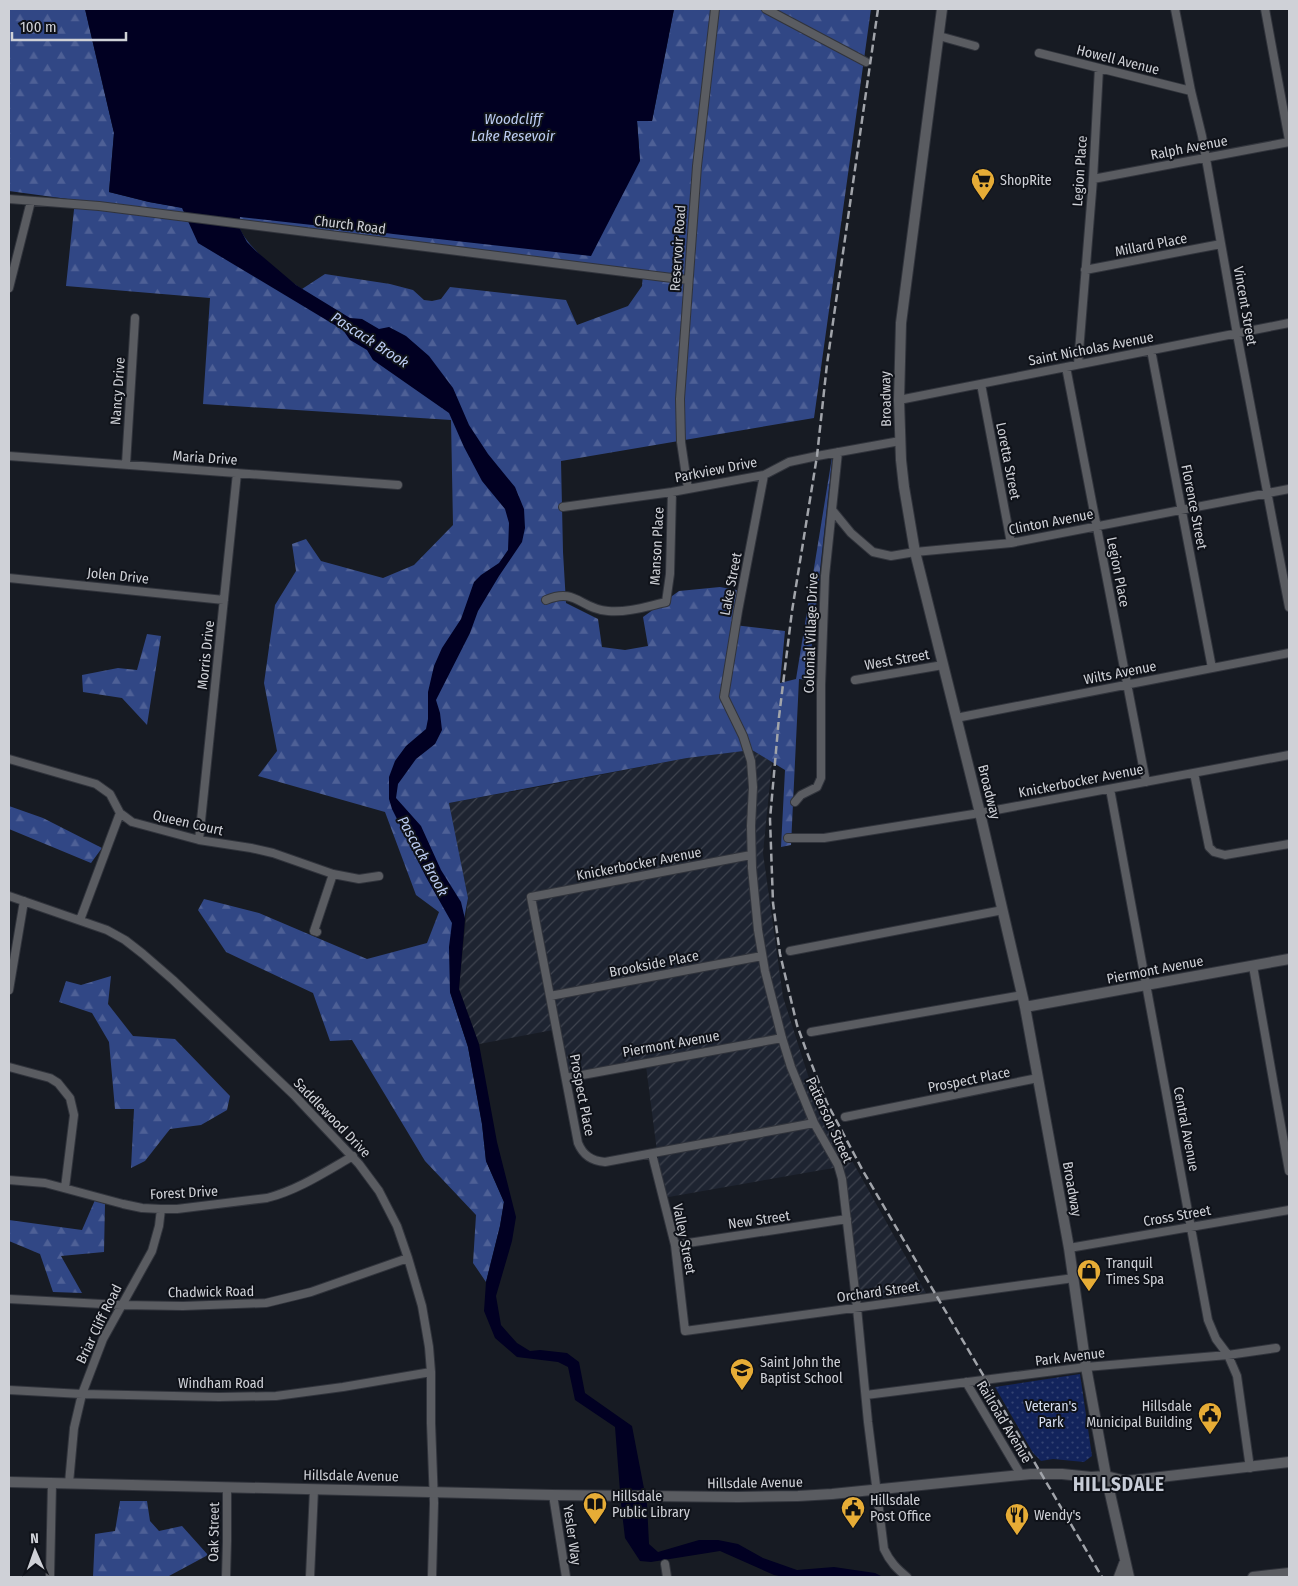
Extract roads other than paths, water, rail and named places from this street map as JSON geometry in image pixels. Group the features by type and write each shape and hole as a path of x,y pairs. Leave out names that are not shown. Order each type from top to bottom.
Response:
{"street":[{"name":"Reservoir Road","path":"688,489 683,463 680,415 697,166 715,9"},
{"path":"766,9 866,62"},
{"name":"Broadway","path":"942,9 904,295 898,400 904,487 915,552 1026,1007 1074,1278 1086,1368 1106,1476 1129,1577"},
{"name":"Vincent Street","path":"1175,9 1206,157 1236,334 1289,608"},
{"path":"1265,9 1289,141"},
{"path":"939,36 975,46"},
{"name":"Howell Avenue","path":"1039,53 1191,91"},
{"name":"Legion Place","path":"1078,364 1099,68"},
{"name":"Ralph Avenue","path":"1092,178 1289,141"},
{"name":"Church Road","path":"9,199 99,206 688,280"},
{"path":"9,288 31,201"},
{"name":"Millard Place","path":"1086,270 1221,244"},
{"name":"Nancy Drive","path":"126,464 135,318"},
{"name":"Saint Nicholas Avenue","path":"898,400 1289,323"},
{"name":"Florence Street","path":"1151,350 1212,668"},
{"name":"Legion Place","path":"1066,367 1146,782"},
{"name":"Loretta Street","path":"980,384 1011,543"},
{"name":"Parkview Drive","path":"564,507 672,492 764,475 788,462 900,442"},
{"name":"Colonial Village Drive","path":"795,802 801,795 817,787 821,778 821,685 825,576 838,452"},
{"name":"Maria Drive","path":"9,456 398,485"},
{"name":"Morris Drive","path":"199,840 237,473"},
{"name":"Lake Street","path":"724,697 764,475"},
{"name":"Clinton Avenue","path":"832,511 851,533 873,552 891,556 1011,543 1289,489"},
{"name":"Manson Place","path":"546,600 556,596 567,595 596,609 612,612 666,602 670,574 672,492"},
{"name":"Jolen Drive","path":"9,578 224,600"},
{"name":"Wilts Avenue","path":"956,718 1289,653"},
{"name":"West Street","path":"855,680 943,665"},
{"name":"Patterson Street","path":"724,697 743,736 751,760 753,787 751,855 754,899 762,956 782,1038 802,1095 814,1123 838,1164 842,1180 884,1550 890,1561 908,1577"},
{"name":"Knickerbocker Avenue","path":"788,838 824,838 980,813 1289,755"},
{"path":"9,759 96,784 110,794 120,813 80,920"},
{"path":"1194,773 1209,847 1214,852 1225,855 1289,844"},
{"name":"Central Avenue","path":"1110,789 1208,1320 1216,1339 1228,1354 1237,1376 1250,1468"},
{"name":"Queen Court","path":"120,813 132,822 199,840 272,853 333,874 359,879 379,876"},
{"name":"Knickerbocker Avenue","path":"531,897 751,855"},
{"path":"317,932 314,931 333,874"},
{"name":"Saddlewood Drive","path":"9,896 113,933 143,954 294,1095 353,1156 369,1176 388,1206 408,1258 422,1306 429,1347 434,1492 432,1577"},
{"name":"Prospect Place","path":"531,897 578,1143 586,1155 598,1162 605,1162 814,1123"},
{"path":"9,990 24,901"},
{"path":"790,951 1003,910"},
{"name":"Brookside Place","path":"550,996 762,956"},
{"name":"Piermont Avenue","path":"1026,1007 1289,959"},
{"path":"1253,966 1289,1171"},
{"path":"811,1032 1022,995"},
{"name":"Piermont Avenue","path":"566,1078 782,1038"},
{"path":"9,1067 50,1078 58,1083 70,1098 74,1115 65,1188"},
{"name":"Prospect Place","path":"845,1117 1038,1078"},
{"name":"Valley Street","path":"652,1154 674,1245 685,1331"},
{"name":"Forest Drive","path":"9,1180 65,1188 142,1208 177,1209 267,1198 282,1194 297,1188 353,1156"},
{"name":"Briar Cliff Road","path":"69,1483 74,1428 82,1394 103,1338 152,1251 159,1226 161,1209"},
{"name":"Cross Street","path":"1069,1248 1289,1210"},
{"name":"New Street","path":"674,1245 847,1219"},
{"name":"Chadwick Road","path":"9,1299 120,1305 183,1306 266,1303 311,1292 408,1258"},
{"name":"Orchard Street","path":"685,1331 1074,1278"},
{"name":"Park Avenue","path":"866,1395 1086,1368 1276,1348"},
{"name":"Windham Road","path":"9,1390 82,1394 219,1397 276,1396 431,1372"},
{"name":"Railroad Avenue","path":"966,1382 1021,1475"},
{"name":"Hillsdale Avenue","path":"9,1482 554,1496 771,1497 1021,1475 1106,1476 1126,1481 1289,1462"},
{"path":"50,1577 52,1483"},
{"name":"Oak Street","path":"226,1577 227,1487"},
{"path":"310,1577 314,1489"},
{"name":"Yesler Way","path":"554,1496 566,1577"},
{"path":"1119,1577 1125,1560"},
{"path":"665,1564 667,1577"},
{"path":"1253,1577 1289,1573"}],"water":[{"name":"Woodcliff Lake Resevoir","path":"85,9 674,9 652,121 637,121 640,161 591,256 240,217 239,227 247,242 296,285 350,318 362,319 379,329 389,327 406,336 429,356 453,388 469,425 488,454 515,487 524,509 525,528 522,542 478,611 470,633 436,700 442,730 435,744 416,759 398,784 396,798 421,826 441,870 461,902 465,919 459,989 479,1044 497,1142 516,1217 512,1241 496,1296 501,1325 517,1343 530,1351 540,1350 567,1353 579,1362 585,1393 632,1426 647,1504 649,1544 658,1552 699,1540 718,1540 738,1544 763,1558 797,1570 834,1567 875,1573 883,1577 784,1577 774,1575 720,1551 651,1562 640,1561 625,1538 615,1427 575,1400 568,1367 558,1362 517,1357 495,1338 484,1311 486,1282 504,1202 486,1161 482,1124 468,1047 450,992 449,947 452,923 426,877 392,809 389,799 389,777 395,761 406,746 426,729 428,692 434,666 442,648 461,619 474,582 499,563 508,550 509,523 505,509 482,481 449,413 373,360 367,350 350,340 343,330 198,243 182,208 109,192 114,133"}],"railway":[{"path":"878,9 827,364 817,456 792,611 779,717 770,819 773,903 780,954 797,1025 827,1103 863,1171 1102,1577"}],"place":[{"name":"ShopRite","path":"983,201"},
{"name":"Tranquil Times Spa","path":"1089,1292"},
{"name":"Saint John the Baptist School","path":"742,1391"},
{"name":"Hillsdale Municipal Building","path":"1210,1435"},
{"name":"Hillsdale Public Library","path":"595,1525"},
{"name":"Hillsdale Post Office","path":"853,1529"},
{"name":"Wendy's","path":"1017,1536"}],"district":[{"name":"HILLSDALE","path":"1119,1484"}],"water label":[{"name":"Pascack Brook","path":"370,340"},
{"name":"Pascack Brook","path":"423,856"}],"park label":[{"name":"Veteran's Park","path":"1051,1414"}]}
